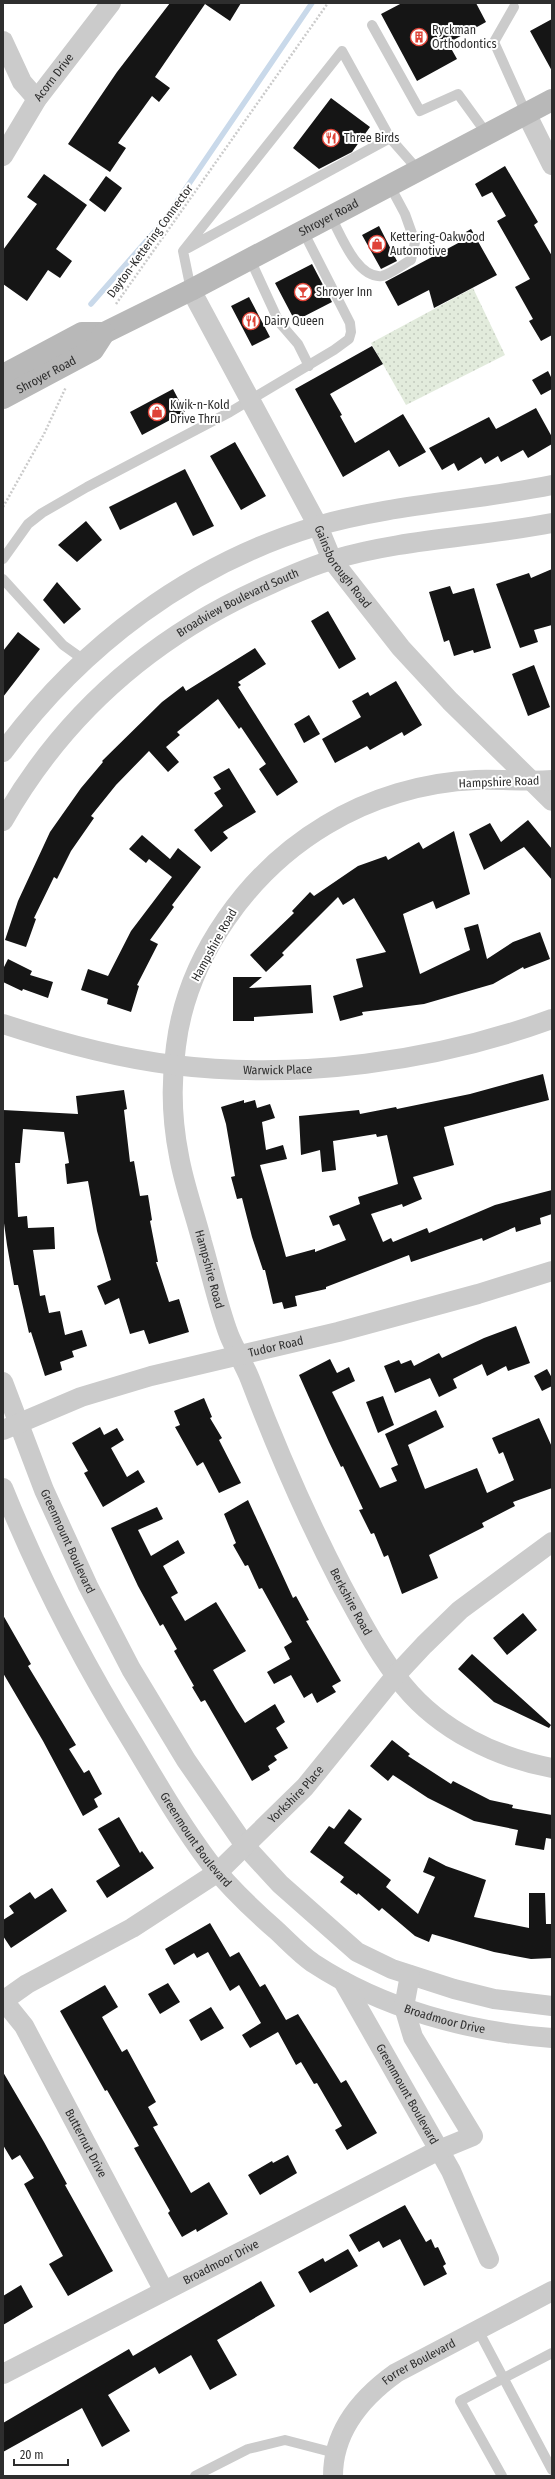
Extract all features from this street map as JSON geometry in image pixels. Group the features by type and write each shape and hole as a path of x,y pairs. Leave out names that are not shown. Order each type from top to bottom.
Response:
{"main road":[{"name":"Shroyer Road","path":"3,375 82,333 104,333 191,290 552,100"},
{"name":"Shroyer Road","path":"3,398 93,350 104,333"}],"street":[{"name":"Acorn Drive","path":"3,156 37,99 111,3"},
{"path":"3,41 22,82 37,99"},
{"path":"526,113 552,165"},
{"name":"Gainsborough Road","path":"191,290 318,526 332,560 401,648 552,801"},
{"path":"3,752 40,704 84,660 118,630 184,585 222,564 318,526 383,512 552,485"},
{"name":"Broadview Boulevard South","path":"3,821 29,779 68,729 94,701 141,659 202,617 238,598 332,560 389,548 552,523"},
{"name":"Hampshire Road","path":"238,1354 229,1334 215,1289 179,1156 174,1108 174,1065 181,1018 202,962 235,906 256,881 276,861 326,824 385,797 418,788 473,780 552,780"},
{"name":"Warwick Place","path":"3,1024 100,1051 174,1065 273,1070 381,1062 427,1055 477,1043 552,1019"},
{"name":"Tudor Road","path":"10,1428 81,1398 151,1376 238,1354 338,1332 478,1294 552,1271"},
{"name":"Berkshire Road","path":"238,1354 292,1484 328,1559 375,1644 396,1675 423,1706 473,1741 504,1755 552,1768"},
{"name":"Greenmount Boulevard","path":"3,1382 10,1428 44,1490 85,1579 131,1669 186,1760 246,1847 280,1884 357,1952 410,1975 404,2007 413,2038 473,2136 439,2150"},
{"name":"Greenmount Boulevard","path":"3,1488 54,1602 99,1688 155,1780 218,1872 254,1910 311,1962 343,1981 451,2171 489,2258"},
{"name":"Yorkshire Place","path":"3,2000 27,1984 132,1928 218,1872 246,1847 305,1786 396,1675 460,1610 552,1542"},
{"path":"410,1975 494,1999 552,2006"},
{"name":"Broadmoor Drive","path":"343,1981 380,1999 488,2031 552,2038"},
{"name":"Butternut Drive","path":"3,2000 24,2026 164,2291"},
{"name":"Broadmoor Drive","path":"3,2374 439,2150"},
{"name":"Forrer Boulevard","path":"333,2476 335,2453 341,2433 362,2402 378,2385 396,2373 552,2291"}],"lane":[{"path":"514,8 494,42 526,113"},
{"path":"372,25 420,111 458,94 487,134"},
{"path":"191,290 184,250 342,51 390,138 419,171"},
{"path":"184,250 390,138"},
{"path":"331,216 359,267 370,275 382,276 412,260 415,242 405,214 390,186"},
{"path":"3,559 28,524 42,513 87,487 250,401 309,366 349,339 352,332 346,313 303,231"},
{"path":"250,259 278,322 298,344 309,366"},
{"path":"3,579 63,645 84,660"},
{"path":"478,2330 552,2470"},
{"path":"502,2476 460,2401 552,2353"},
{"path":"195,2476 248,2449 285,2440 335,2453"}],"path":[{"name":"Dayton-Kettering Connector","path":"114,307 328,3"},
{"path":"3,507 44,434 67,384"}],"green space":[{"path":"473,288 505,355 406,405 371,343"}],"building":[{"path":"170,3 241,3 230,21 205,4 155,77 170,88 159,102 152,96 118,143 126,148 110,172 68,144 117,72"},
{"name":"Ryckman Orthodontics","path":"402,3 476,3 486,22 448,43 457,59 417,81 381,14"},
{"path":"552,19 552,71 530,31"},
{"name":"Three Birds","path":"331,98 370,127 352,152 319,169 293,148"},
{"path":"505,166 538,222 534,225 552,256 552,335 541,341 529,321 533,319 515,287 530,279 497,221 506,216 492,192 482,197 475,184"},
{"path":"44,174 87,205 56,249 72,261 60,278 48,270 27,301 3,284 3,250 37,204 27,197"},
{"path":"106,176 122,188 105,212 89,200"},
{"name":"Kettering-Oakwood Automotive","path":"379,226 397,261 381,269 362,235"},
{"path":"471,229 497,275 434,308 429,290 398,306 385,282 462,241 459,236"},
{"name":"Shroyer Inn","path":"312,264 332,302 295,321 275,283"},
{"name":"Dairy Queen","path":"249,297 270,337 252,346 231,306"},
{"path":"372,346 383,364 330,394 342,415 340,416 355,443 403,414 426,452 399,467 389,450 343,477 295,389"},
{"path":"548,371 552,379 552,389 541,395 532,380"},
{"name":"Kwik-n-Kold Drive Thru","path":"173,389 185,412 142,435 130,412"},
{"path":"536,408 552,437 552,444 528,458 523,450 501,462 498,456 485,464 481,457 458,471 454,463 442,470 429,448 489,417 496,429"},
{"path":"235,442 266,496 241,510 210,456"},
{"path":"185,469 214,526 193,536 176,502 120,530 109,507"},
{"path":"86,521 102,540 77,562 58,545"},
{"path":"552,569 552,625 534,630 538,642 520,648 496,584 529,573 531,578"},
{"path":"57,582 81,609 64,624 43,600"},
{"path":"450,586 453,594 474,588 491,648 474,653 473,650 454,656 449,640 444,642 429,592"},
{"path":"328,611 356,659 339,669 311,621"},
{"path":"18,632 40,649 3,697 3,651"},
{"path":"255,648 266,664 238,682 241,685 238,687 298,782 277,796 259,769 266,764 241,727 239,729 218,699 177,732 180,735 166,747 179,762 168,772 149,751 116,785 91,816 94,818 71,851 57,879 54,877 34,918 36,919 26,947 5,940 18,901 50,832 81,788 103,762 102,761 162,702 183,686 186,691"},
{"path":"534,665 550,707 528,716 512,674"},
{"path":"396,681 422,725 404,736 402,732 370,750 367,746 335,763 322,739 361,717 352,701 368,692 370,696"},
{"path":"309,715 320,734 304,743 294,724"},
{"path":"229,768 256,812 223,832 228,838 211,852 194,830 223,806 214,793 221,789 213,777"},
{"path":"528,820 552,849 552,880 524,847 484,870 469,834 490,823 501,842"},
{"path":"454,831 470,894 436,909 433,901 403,914 420,974 470,950 464,928 478,924 487,959 513,942 540,932 550,959 524,969 523,967 493,984 424,1004 362,1012 363,1015 340,1021 333,996 363,987 356,959 386,952 354,898 343,905 338,897 282,953 284,955 266,972 250,955 294,913 292,911 310,892 314,896 358,866 386,856 388,860 419,842 423,849"},
{"path":"142,835 170,859 178,848 201,867 172,905 174,907 150,940 158,944 137,985 139,986 131,1012 107,1004 108,999 81,990 88,969 108,976 131,931 172,877 149,859 146,863 129,849"},
{"path":"8,959 32,971 30,975 53,982 48,998 23,989 22,991 3,982 3,969"},
{"path":"233,977 262,977 249,988 311,985 313,1013 254,1017 254,1021 233,1021"},
{"path":"543,1074 549,1100 444,1127 454,1165 413,1177 422,1199 403,1207 402,1204 371,1214 383,1242 391,1238 393,1242 427,1228 429,1233 495,1205 552,1190 552,1214 540,1218 541,1224 516,1232 515,1227 483,1241 482,1238 411,1262 409,1255 326,1287 326,1289 295,1296 297,1306 284,1309 282,1302 273,1304 265,1270 263,1270 252,1237 242,1198 237,1199 231,1177 235,1176 226,1124 221,1107 244,1100 244,1103 255,1100 257,1108 270,1104 275,1118 262,1122 266,1150 283,1145 287,1159 260,1165 286,1257 315,1249 315,1252 346,1240 339,1224 333,1226 329,1216 360,1204 358,1197 398,1184 387,1135 377,1137 376,1134 333,1141 336,1170 322,1172 320,1150 301,1155 299,1116 359,1110 360,1114 396,1107 397,1109 470,1094"},
{"path":"124,1090 127,1109 124,1110 130,1162 134,1161 140,1196 148,1195 152,1220 150,1221 158,1262 156,1262 169,1302 179,1299 189,1332 149,1344 144,1330 130,1334 119,1298 105,1305 97,1286 111,1280 97,1231 88,1181 67,1184 65,1164 69,1163 64,1132 23,1129 20,1163 15,1163 18,1217 27,1216 28,1228 54,1227 55,1249 33,1250 40,1296 45,1295 49,1313 60,1311 65,1335 82,1330 87,1346 72,1351 74,1357 60,1362 62,1370 45,1376 31,1332 29,1333 18,1285 14,1285 7,1245 3,1216 3,1110 78,1114 76,1096"},
{"path":"516,1326 530,1363 508,1371 506,1366 487,1376 482,1364 453,1379 457,1388 439,1397 430,1378 395,1393 384,1366 399,1360 401,1364 411,1360 414,1366 439,1353 442,1358 484,1338"},
{"path":"330,1359 337,1373 349,1367 355,1381 332,1392 380,1488 397,1481 391,1468 398,1465 385,1434 436,1410 444,1427 408,1445 425,1489 477,1468 487,1493 514,1480 503,1452 499,1454 492,1438 539,1418 552,1447 552,1488 513,1502 515,1506 482,1523 484,1527 429,1555 438,1578 402,1594 388,1555 384,1557 374,1533 371,1534 359,1510 363,1509 343,1466 341,1467 329,1442 299,1375"},
{"path":"547,1369 552,1378 552,1386 542,1391 534,1376"},
{"path":"383,1396 394,1425 378,1433 366,1402"},
{"path":"204,1398 212,1417 210,1418 222,1438 219,1440 241,1483 219,1493 203,1462 197,1466 175,1427 180,1425 174,1411"},
{"path":"100,1427 104,1435 117,1428 124,1440 111,1448 127,1477 138,1470 145,1482 103,1507 84,1473 88,1471 72,1443"},
{"path":"248,1500 293,1598 296,1596 309,1620 306,1621 341,1681 332,1686 336,1692 317,1703 312,1693 304,1698 291,1675 274,1684 267,1672 290,1659 284,1647 292,1642 262,1588 259,1589 248,1565 245,1566 233,1545 236,1543 224,1514"},
{"path":"157,1507 163,1519 138,1530 151,1556 178,1540 185,1553 163,1566 178,1593 171,1597 185,1621 216,1602 246,1651 213,1670 236,1709 245,1723 275,1704 285,1722 276,1728 288,1748 274,1756 277,1760 268,1766 270,1770 252,1781 205,1700 201,1702 192,1687 194,1686 174,1651 177,1649 163,1624 160,1626 138,1586 111,1528"},
{"path":"523,1613 537,1630 507,1655 493,1638"},
{"path":"3,1615 31,1664 28,1666 76,1745 69,1749 84,1773 89,1770 102,1794 94,1799 98,1807 83,1816 43,1741 3,1673"},
{"path":"472,1654 551,1725 549,1728 494,1702 458,1669"},
{"path":"392,1740 410,1754 408,1756 451,1784 453,1781 490,1800 513,1805 512,1808 552,1815 552,1839 546,1838 544,1850 515,1845 518,1830 474,1821 428,1798 393,1775 388,1781 370,1766"},
{"path":"349,1809 362,1819 344,1843 391,1880 386,1887 418,1914 435,1877 423,1872 429,1857 446,1866 486,1880 474,1917 529,1928 529,1893 545,1893 546,1924 552,1924 552,1958 531,1959 494,1952 432,1934 429,1942 415,1936 382,1908 379,1911 358,1893 357,1895 340,1882 344,1877 310,1852 329,1826 334,1829"},
{"path":"119,1817 140,1853 142,1851 154,1868 107,1898 96,1881 120,1866 98,1829"},
{"path":"52,1888 67,1911 11,1948 3,1936 3,1920 14,1913 9,1906 30,1892 35,1899"},
{"path":"210,1923 230,1957 239,1952 260,1987 265,1984 286,2020 298,2014 341,2083 346,2080 377,2133 347,2150 335,2130 342,2126 317,2083 314,2084 301,2062 296,2065 278,2032 250,2048 242,2035 261,2023 239,1985 230,1991 208,1952 197,1958 194,1953 174,1965 165,1949"},
{"path":"168,1983 180,2002 160,2014 148,1994"},
{"path":"105,1985 118,2007 102,2017 122,2052 127,2049 156,2102 148,2107 158,2125 153,2127 191,2193 209,2182 228,2214 197,2232 196,2229 182,2237 168,2213 170,2211 134,2148 139,2146 107,2090 105,2091 60,2011"},
{"path":"211,2007 224,2028 201,2041 189,2020"},
{"path":"3,2072 44,2142 67,2184 65,2185 113,2271 68,2296 49,2264 63,2256 24,2184 34,2178 20,2155 12,2160 3,2145"},
{"path":"288,2155 297,2173 260,2195 248,2175 272,2161 273,2163"},
{"path":"405,2205 426,2242 431,2239 435,2248 438,2247 446,2264 443,2266 447,2274 424,2286 400,2239 383,2248 379,2241 359,2252 349,2235"},
{"path":"348,2249 358,2266 310,2293 298,2272 323,2258 325,2262"},
{"path":"261,2281 275,2306 217,2340 237,2375 210,2390 191,2355 159,2374 155,2367 108,2395 130,2431 102,2447 82,2408 3,2452 3,2423 129,2349 133,2356"},
{"path":"21,2285 33,2307 3,2325 3,2296"}],"waterway":[{"path":"91,304 163,222 312,3"}],"place":[{"name":"Ryckman Orthodontics","path":"419,37"},
{"name":"Three Birds","path":"331,138"},
{"name":"Kettering-Oakwood Automotive","path":"377,244"},
{"name":"Shroyer Inn","path":"303,292"},
{"name":"Dairy Queen","path":"251,321"},
{"name":"Kwik-n-Kold Drive Thru","path":"157,412"}]}
